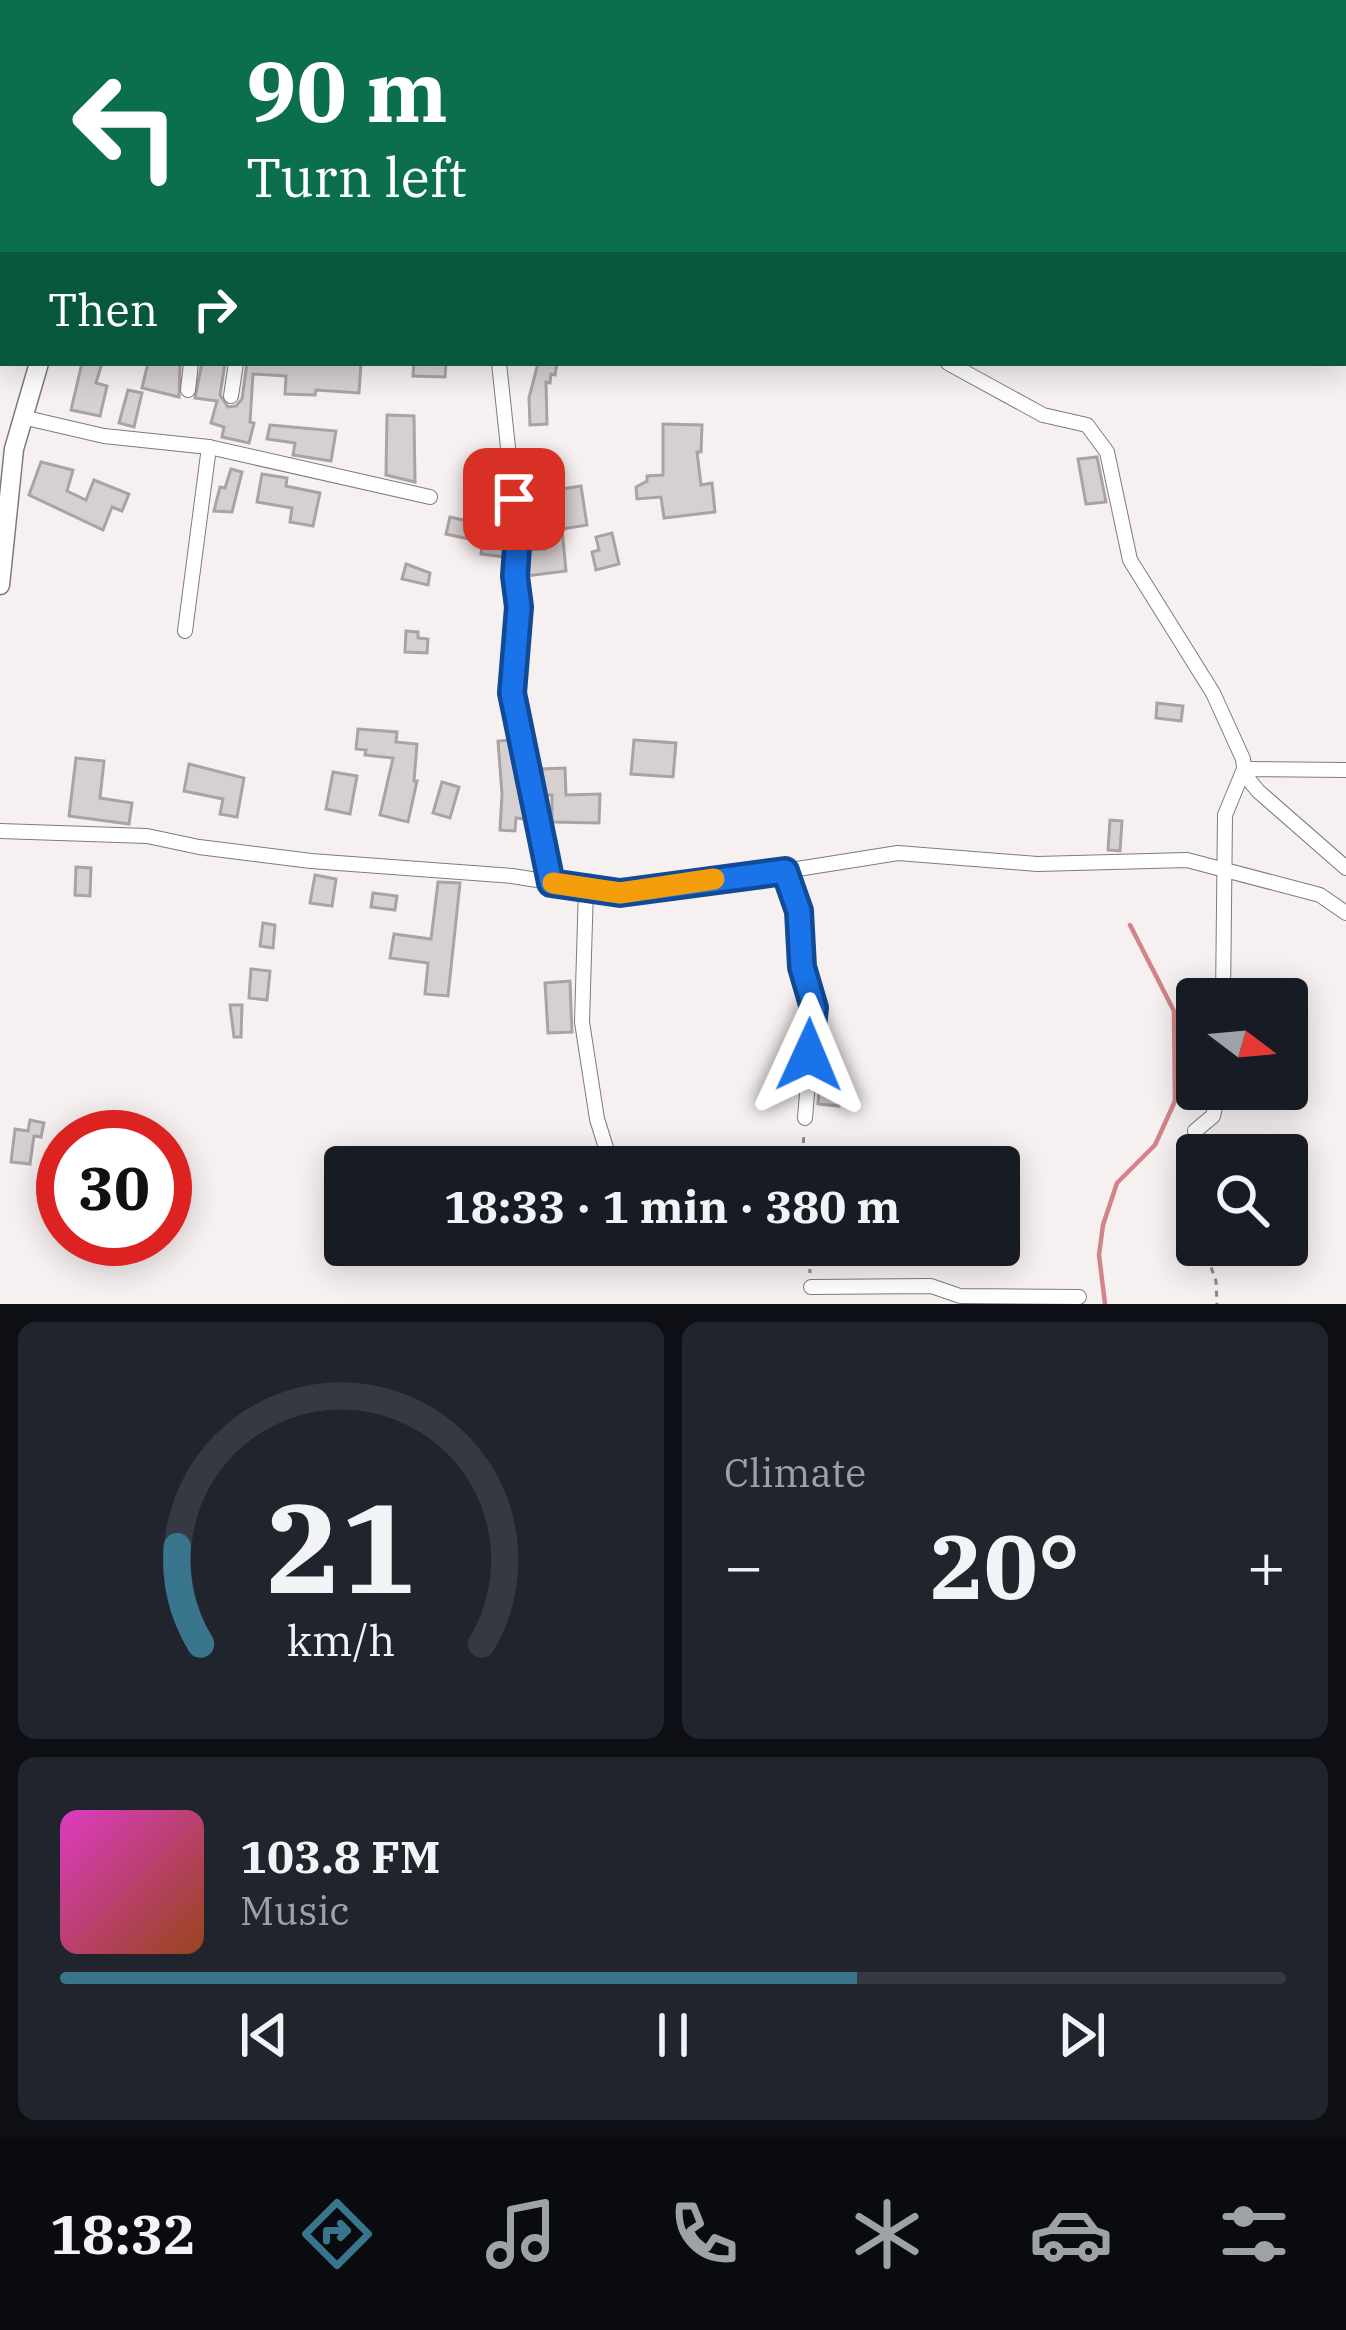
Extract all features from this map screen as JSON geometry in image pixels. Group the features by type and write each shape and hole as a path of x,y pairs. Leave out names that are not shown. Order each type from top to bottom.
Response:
{"street":[{"path":"0,584 14,448 38,366"},
{"path":"188,390 191,366"},
{"path":"231,396 236,366"},
{"path":"499,366 518,532 519,607 512,693 551,883"},
{"path":"953,366 1043,415 1087,425 1107,452 1130,560 1213,693 1251,785 1346,868"},
{"path":"22,417 104,436 209,447 430,497"},
{"path":"185,631 209,447"},
{"path":"1244,769 1346,770"},
{"path":"1223,978 1226,815 1244,769"},
{"path":"0,831 148,836 311,861 620,893 898,854 1036,864 1186,860 1320,895 1346,913"},
{"path":"785,871 799,911 802,967 814,1008 805,1118"},
{"path":"586,888 582,1022 605,1146"},
{"path":"1196,1131 1214,1110"},
{"path":"812,1287 932,1286 960,1296 1079,1297"}],"path":[{"path":"803,1146 805,1118"},
{"path":"1211,1266 1217,1304"}],"building":[{"path":"81,366 101,366 96,383 107,386 100,416 71,410"},
{"path":"147,366 180,366 179,397 142,388"},
{"path":"201,366 225,366 220,395 228,407 242,399 247,366 361,366 359,393 285,394 286,376 253,374 250,422 254,423 249,443 222,437 224,427 211,423 217,401 195,398"},
{"path":"414,366 446,366 445,377 413,376"},
{"path":"537,366 556,366 550,383 546,382 547,424 530,425 529,398"},
{"path":"128,390 142,393 134,427 119,423"},
{"path":"387,415 414,416 415,482 386,475"},
{"path":"663,424 702,425 701,452 697,452 701,485 712,483 715,512 664,518 661,497 637,499 636,487 647,476 663,475"},
{"path":"270,425 336,431 331,461 293,455 295,443 267,439"},
{"path":"1097,457 1106,502 1086,504 1078,459"},
{"path":"41,462 73,470 67,491 86,500 94,480 129,494 122,511 112,507 103,530 29,495"},
{"path":"231,469 242,472 232,512 214,511 220,487 225,488"},
{"path":"262,474 287,478 286,486 320,493 313,526 290,522 292,508 257,502"},
{"path":"581,486 587,525 562,529 566,571 526,576 527,550 545,549 536,493"},
{"path":"450,517 505,529 505,557 481,554 483,542 446,534"},
{"path":"612,533 619,564 596,570 592,552 599,550 596,537"},
{"path":"406,564 430,573 428,585 402,579"},
{"path":"406,631 428,639 427,653 405,652"},
{"path":"1157,703 1183,706 1181,721 1156,718"},
{"path":"358,729 397,732 396,742 417,744 417,781 408,822 380,815 393,758 365,755 366,750 356,749"},
{"path":"510,740 525,814 525,819 516,818 515,831 500,830 498,741"},
{"path":"634,740 676,743 673,777 631,774"},
{"path":"76,758 104,761 100,798 132,803 129,824 69,816"},
{"path":"189,764 244,778 237,817 220,814 223,799 184,791"},
{"path":"565,768 566,795 600,794 599,823 552,822 552,795 545,795 541,769"},
{"path":"333,772 357,776 350,814 326,809"},
{"path":"442,782 459,787 450,818 433,813"},
{"path":"1110,820 1122,821 1120,851 1108,850"},
{"path":"76,867 91,868 90,896 75,895"},
{"path":"315,875 336,879 332,906 310,903"},
{"path":"438,882 460,883 448,996 425,994 428,963 390,958 394,934 431,939"},
{"path":"373,893 397,896 395,910 371,907"},
{"path":"263,923 275,925 273,948 260,946"},
{"path":"251,969 270,971 267,1000 249,998"},
{"path":"570,981 572,1032 548,1033 545,983"},
{"path":"230,1005 242,1005 241,1037 234,1037"},
{"path":"819,1090 840,1092 839,1106 818,1104"},
{"path":"30,1120 36,1121 30,1164 11,1162 15,1129 28,1131"}],"waterway":[{"path":"1105,1304 1099,1255 1117,1183 1155,1145 1175,1101 1174,1011 1130,925"}],"slow traffic":[{"path":"553,883 620,893 714,879"}],"route":[{"path":"514,499 519,607 512,693 551,883 620,893 785,871 799,911 802,967 814,1008 809,1055"}]}
